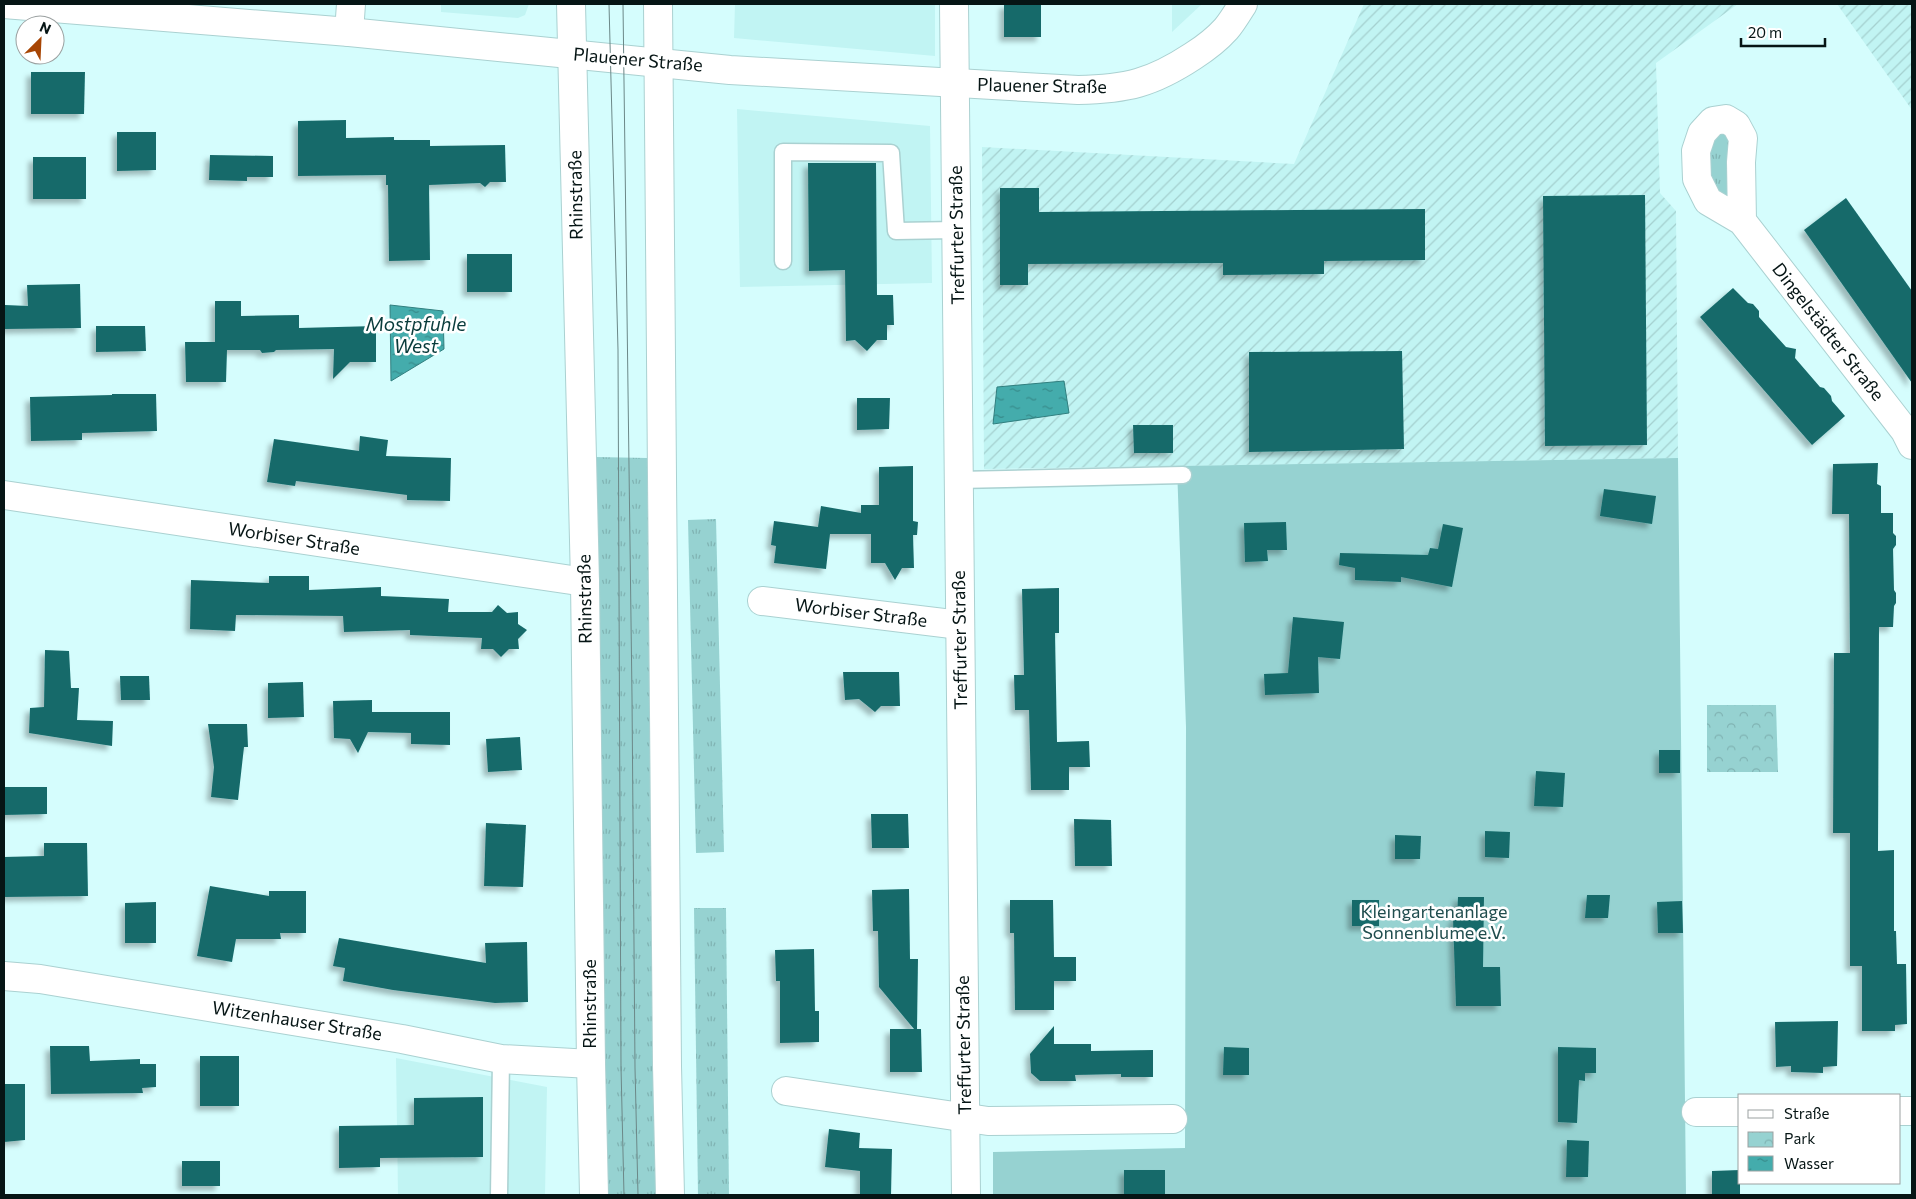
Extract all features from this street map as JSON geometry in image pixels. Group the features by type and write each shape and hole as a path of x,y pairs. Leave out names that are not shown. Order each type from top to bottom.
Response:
{"street":[{"name":"Plauener Straße","path":"4,4 157,10 349,32 730,70 956,84 1107,90 1140,84 1171,70 1200,51 1226,30 1243,4"},
{"path":"349,32 351,4"},
{"name":"Rhinstraße","path":"571,4 585,582 594,1195"},
{"path":"658,4 667,1066 670,1195"},
{"name":"Treffurter Straße","path":"954,4 966,1195"},
{"name":"Dingelstädter Straße","path":"1742,221 1905,431 1912,445"},
{"name":"Worbiser Straße","path":"4,495 585,582"},
{"name":"Worbiser Straße","path":"762,601 960,625"},
{"name":"Witzenhauser Straße","path":"4,976 40,979 402,1039 501,1058 591,1064"},
{"path":"786,1091 988,1121 1173,1119"},
{"path":"1696,1112 1738,1112"}],"lane":[{"path":"784,261 783,152 891,153 896,231 956,230"},
{"path":"958,480 1183,475"},
{"path":"499,1195 501,1058"}],"shaded area":[{"path":"441,4 529,4 525,15 518,18 441,12"},
{"path":"735,4 935,4 935,56 734,38"},
{"path":"1172,4 1202,4 1172,32"},
{"path":"1364,4 1738,4 1656,63 1660,193 1676,211 1678,458 984,469 982,147 1294,164"},
{"path":"1837,4 1912,4 1912,110"},
{"path":"737,109 930,126 932,283 740,287"},
{"path":"396,1058 547,1087 545,1195 398,1195"}],"green space":[{"path":"1721,133 1731,137 1728,195 1722,197 1709,180 1706,169 1709,152 1714,141"},
{"path":"595,457 647,458 656,1195 607,1195"},
{"name":"Kleingartenanlage Sonnenblume e.V.","path":"1678,458 1686,1195 993,1195 993,1152 1185,1148 1186,727 1177,466"},
{"path":"716,519 724,852 696,853 688,520"},
{"path":"1707,705 1776,705 1778,772 1707,772"},
{"path":"694,908 726,908 729,1195 698,1195"}],"water":[{"name":"Mostpfuhle West","path":"390,305 443,311 444,349 391,381"},
{"path":"1064,381 1069,413 993,424 997,387"}],"building":[{"path":"1004,4 1041,4 1041,37 1004,37"},
{"path":"31,72 85,72 84,114 31,114"},
{"path":"346,120 346,138 394,137 394,140 430,140 430,146 505,145 506,182 490,182 485,187 480,183 429,185 430,260 389,261 388,185 386,185 386,175 298,176 298,121"},
{"path":"117,132 156,132 156,170 117,171"},
{"path":"210,155 273,156 273,177 247,177 247,181 209,180"},
{"path":"33,157 86,157 86,199 33,199"},
{"path":"808,163 876,163 877,295 893,295 894,325 887,325 887,340 877,340 867,351 855,340 846,341 845,270 809,271"},
{"path":"1000,188 1039,188 1039,212 1425,209 1425,260 1324,261 1324,274 1223,275 1223,263 1028,264 1028,285 1000,285"},
{"path":"1645,195 1647,445 1545,446 1543,196"},
{"path":"1846,198 1912,291 1912,383 1804,230"},
{"path":"467,254 512,254 512,292 467,292"},
{"path":"80,284 81,328 5,329 5,305 28,306 27,285"},
{"path":"1733,288 1748,303 1753,304 1759,311 1759,317 1786,347 1796,349 1795,358 1820,387 1824,388 1831,396 1832,401 1845,416 1812,445 1700,317"},
{"path":"215,301 241,301 241,316 299,315 299,328 376,326 376,362 350,362 333,379 334,349 276,350 274,352 262,353 260,350 227,350 226,382 186,382 185,342 215,342"},
{"path":"96,326 145,326 146,351 96,352"},
{"path":"1402,351 1404,449 1249,452 1249,352"},
{"path":"156,394 157,431 82,433 82,440 31,441 30,397"},
{"path":"857,398 890,398 889,429 857,430"},
{"path":"1133,425 1173,425 1173,453 1134,453"},
{"path":"360,436 388,440 386,456 451,458 450,501 407,500 407,495 296,481 295,486 267,482 274,439 359,451"},
{"path":"1878,463 1877,484 1881,486 1881,513 1893,513 1893,533 1896,536 1896,545 1893,549 1896,603 1894,606 1893,627 1879,627 1878,851 1894,850 1894,931 1896,931 1897,964 1906,964 1907,1024 1895,1025 1895,1031 1862,1031 1862,966 1850,966 1850,833 1833,833 1834,653 1850,653 1849,514 1832,514 1833,464"},
{"path":"913,466 913,521 918,522 917,535 913,535 914,568 902,568 895,580 885,563 871,563 871,534 830,534 826,569 774,563 776,546 771,545 774,521 818,527 821,506 861,513 861,505 879,505 879,467"},
{"path":"1604,489 1656,496 1652,524 1600,516"},
{"path":"1286,522 1287,550 1267,550 1268,561 1245,562 1244,523"},
{"path":"1443,524 1463,528 1452,587 1401,577 1401,582 1355,580 1355,568 1339,565 1340,553 1428,555 1430,548 1438,549"},
{"path":"269,576 309,576 309,590 381,587 381,596 449,599 448,612 492,612 498,605 507,613 518,612 518,624 527,630 518,639 519,649 509,649 501,657 493,649 481,649 482,638 410,635 410,630 344,632 343,616 236,615 235,631 190,629 191,580 269,583"},
{"path":"1059,588 1059,633 1055,633 1057,742 1089,741 1090,767 1069,767 1069,790 1031,790 1029,710 1015,710 1014,675 1024,675 1022,589"},
{"path":"1293,617 1344,622 1340,659 1318,657 1319,693 1265,695 1264,674 1288,673"},
{"path":"45,650 69,651 71,688 79,688 77,720 113,721 112,746 29,733 30,708 44,707"},
{"path":"843,672 899,672 900,706 881,706 875,712 859,699 845,700"},
{"path":"120,676 149,676 150,700 121,700"},
{"path":"303,682 304,717 268,718 268,683"},
{"path":"372,700 372,712 450,712 450,745 411,744 411,733 368,732 358,753 350,739 334,738 333,701"},
{"path":"208,724 247,724 248,747 244,747 238,800 211,797 214,767"},
{"path":"520,737 522,770 488,772 486,739"},
{"path":"1659,750 1680,750 1680,773 1659,773"},
{"path":"1536,771 1565,773 1563,807 1534,806"},
{"path":"4,787 47,787 47,814 4,815"},
{"path":"871,814 908,814 909,848 872,848"},
{"path":"1074,819 1111,820 1112,866 1075,866"},
{"path":"486,823 526,825 523,887 484,886"},
{"path":"1485,831 1510,832 1509,858 1485,857"},
{"path":"1395,835 1421,836 1420,859 1395,859"},
{"path":"44,843 87,843 88,896 4,897 4,857 44,856"},
{"path":"210,886 269,896 269,891 306,891 306,933 280,933 281,939 236,939 232,962 197,956"},
{"path":"909,889 910,959 918,959 917,1029 921,1029 922,1072 890,1072 890,1029 914,1029 879,987 878,931 873,931 872,890"},
{"path":"1587,895 1610,895 1608,918 1585,918"},
{"path":"1458,897 1484,897 1483,967 1500,967 1501,1006 1456,1006 1453,918 1457,918"},
{"path":"1010,900 1053,900 1054,957 1076,957 1076,981 1054,981 1054,1010 1015,1010 1014,933 1010,933"},
{"path":"1352,900 1379,900 1379,926 1352,926"},
{"path":"1682,901 1683,933 1658,933 1657,902"},
{"path":"156,902 156,943 125,943 125,903"},
{"path":"339,938 486,963 485,943 527,942 528,1002 495,1003 393,990 343,981 345,968 333,966"},
{"path":"814,949 815,1011 819,1011 819,1042 780,1043 780,981 776,981 775,950"},
{"path":"1838,1021 1837,1066 1823,1067 1823,1073 1791,1072 1791,1066 1776,1067 1775,1022"},
{"path":"1054,1026 1054,1044 1091,1044 1091,1051 1153,1050 1153,1077 1121,1077 1121,1074 1075,1075 1076,1081 1040,1081 1031,1073 1030,1054"},
{"path":"50,1046 89,1046 90,1061 140,1059 140,1064 156,1064 156,1087 142,1088 143,1093 51,1094"},
{"path":"1224,1047 1249,1048 1249,1075 1223,1075"},
{"path":"1558,1047 1596,1048 1596,1073 1585,1073 1585,1081 1579,1080 1577,1123 1558,1122"},
{"path":"200,1056 239,1056 239,1106 200,1106"},
{"path":"4,1084 25,1084 25,1140 4,1142"},
{"path":"483,1097 483,1157 380,1158 380,1167 339,1168 339,1126 414,1125 414,1098"},
{"path":"829,1129 860,1133 859,1148 892,1149 891,1195 860,1195 860,1171 825,1167"},
{"path":"1567,1140 1589,1141 1588,1177 1566,1177"},
{"path":"182,1161 220,1161 220,1186 182,1186"},
{"path":"1124,1170 1165,1170 1165,1195 1124,1195"},
{"path":"1738,1170 1740,1195 1712,1195 1712,1171"}],"tram line":[{"path":"609,4 618,350 621,1067 624,1195"},
{"path":"623,4 638,1195"}]}
